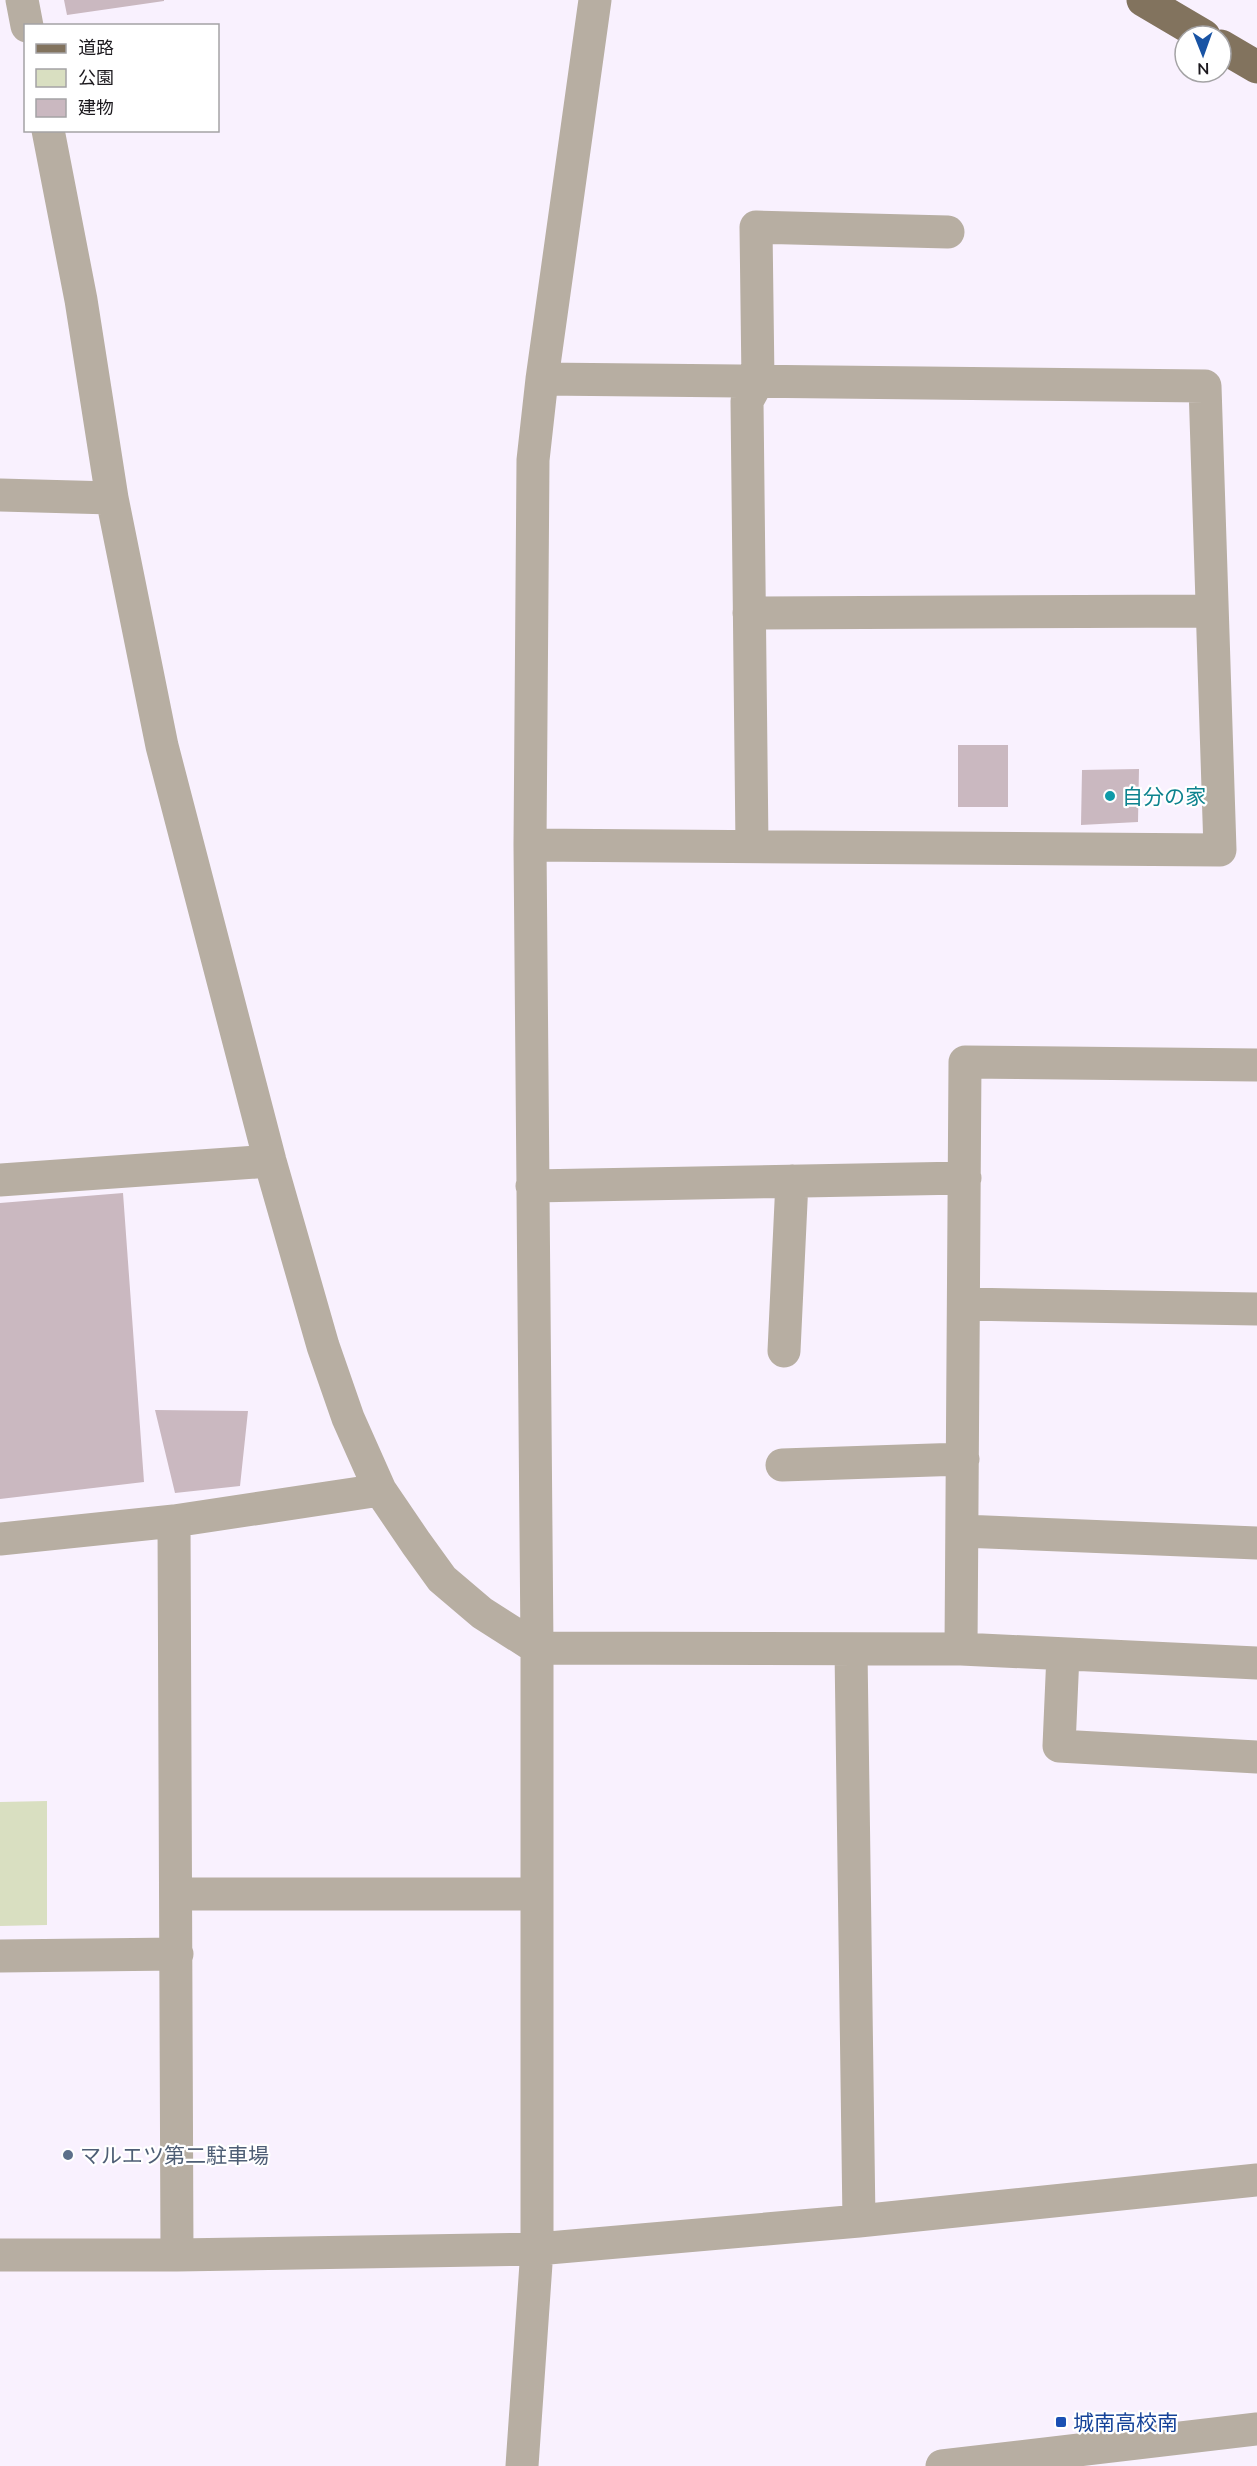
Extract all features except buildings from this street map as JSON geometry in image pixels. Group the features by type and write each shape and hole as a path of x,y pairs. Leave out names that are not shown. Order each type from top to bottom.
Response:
{"main road":[{"path":"1143,0 1184,24"},
{"path":"1233,53 1257,67"}],"street":[{"path":"22,0 27,24"},
{"path":"522,2466 537,2250 537,1648 530,844 533,460 542,379 595,0"},
{"path":"48,132 81,300 112,498 162,746 270,1161 323,1346 348,1418 380,1490 442,1579 482,1613 537,1648 962,1649 1257,1663"},
{"path":"752,846 747,401 758,381 756,227 948,232"},
{"path":"530,844 1220,850 1205,386 542,379"},
{"path":"0,495 112,498"},
{"path":"749,613 1212,611"},
{"path":"962,1649 965,1062 1257,1065"},
{"path":"0,1180 270,1161"},
{"path":"532,1186 965,1178"},
{"path":"784,1351 792,1181"},
{"path":"964,1304 1257,1309"},
{"path":"782,1465 963,1459"},
{"path":"0,1539 174,1521 380,1490"},
{"path":"174,1521 177,2255"},
{"path":"963,1531 1257,1543"},
{"path":"851,1650 859,2221"},
{"path":"1063,1654 1059,1746 1257,1757"},
{"path":"176,1894 537,1894"},
{"path":"0,1956 177,1954"},
{"path":"0,2255 537,2250 859,2221 1257,2181"},
{"path":"942,2466 1257,2428"}],"green space":[{"path":"47,1801 47,1925 0,1926 0,1802"}],"place":[{"name":"自分の家","path":"1110,796"},
{"name":"マルエツ第二駐車場","path":"68,2155"},
{"name":"城南高校南","path":"1061,2422"}]}
